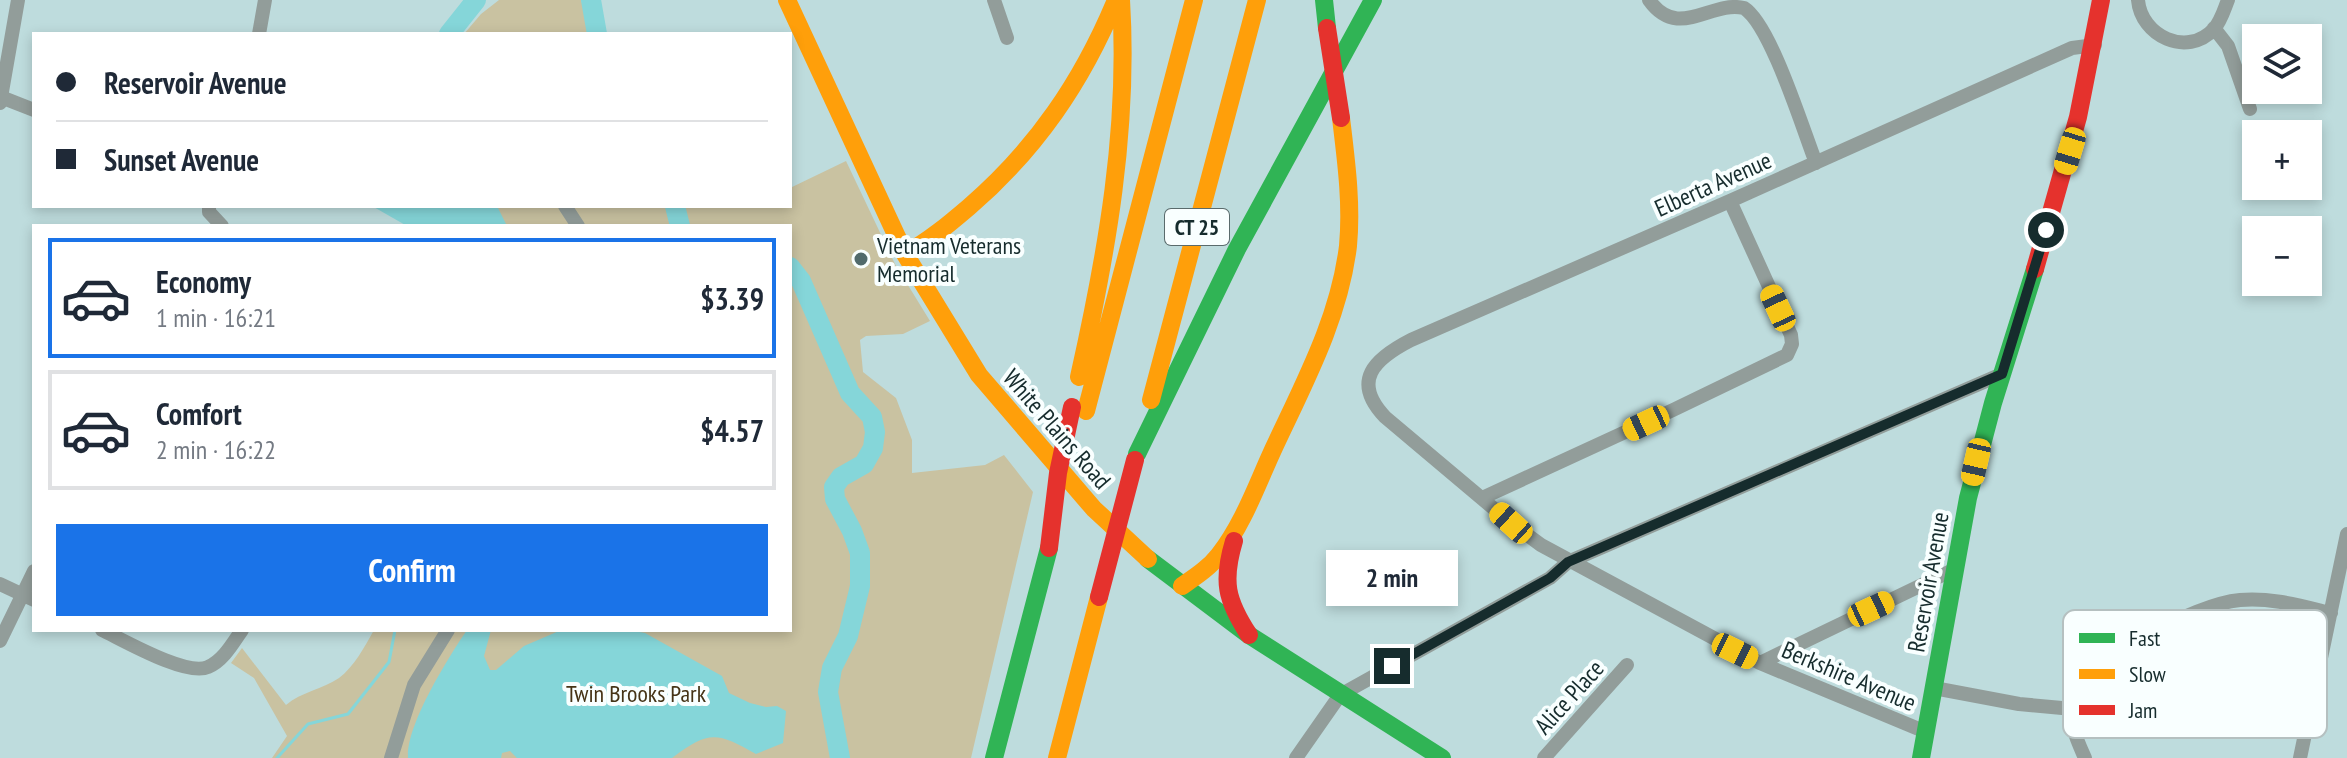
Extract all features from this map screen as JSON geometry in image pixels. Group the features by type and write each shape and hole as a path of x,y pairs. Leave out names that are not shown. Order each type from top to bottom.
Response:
{"main road":[{"name":"White Plains Road","path":"787,0 795,33 905,254 979,375 1029,435 1094,509 1137,550 1182,586 1249,635 1442,758"},
{"path":"1079,409 1114,194 1122,125 1125,61 1119,0"},
{"path":"905,254 930,239 995,186 1038,140 1083,74 1119,0"},
{"name":"CT 25","path":"994,758 1049,548 1079,409 1194,0"},
{"name":"CT 25","path":"1057,758 1257,0"},
{"path":"1182,586 1218,557 1242,516 1321,343 1341,284 1350,210 1324,0"},
{"path":"1136,457 1237,249 1373,0"},
{"name":"Reservoir Avenue","path":"1921,758 1976,462 2073,140 2095,45 2101,0"},
{"path":"1242,516 1225,579 1228,600 1249,635"}],"street":[{"path":"18,0 1,100 32,109"},
{"path":"259,32 265,0"},
{"path":"994,0 1007,38"},
{"path":"1649,0 1659,10 1675,16 1725,2 1750,12 1767,39 1816,163"},
{"path":"2138,0 2145,24 2168,40 2192,41 2214,28 2228,0"},
{"path":"2214,28 2228,46 2250,109"},
{"name":"Elberta Avenue","path":"1367,387 1376,364 1411,340 2072,48 2095,45"},
{"path":"1482,498 1782,359 1791,350 1791,335 1730,201"},
{"path":"209,208 220,224"},
{"path":"1296,758 1340,695 1550,578 1568,562 2002,374"},
{"name":"Berkshire Avenue","path":"1367,387 1370,399 1385,417 1511,523 1568,562 1760,663 1926,732"},
{"path":"2327,632 2347,534"},
{"path":"1760,663 1955,569"},
{"path":"0,584 28,597 0,641"},
{"path":"2206,610 2240,600 2263,600 2315,610"},
{"path":"2327,612 2331,613"},
{"path":"106,632 187,668 207,668 225,653 241,632"},
{"path":"391,758 414,685 447,632"},
{"name":"Alice Place","path":"1544,758 1627,665"},
{"path":"1934,688 2019,704 2063,708"},
{"path":"2077,738 2085,758"},
{"path":"2300,758 2304,738"}],"green space":[{"path":"499,0 581,0 591,32 466,32"},
{"name":"Twin Brooks Park","path":"846,161 895,264 930,321 903,334 866,336 860,340 863,372 896,398 912,440 912,473 985,465 1004,455 1033,492 971,758 272,758 287,736 254,678 231,663 242,648 286,705 333,682 344,673 359,656 373,632 792,632 792,224 494,224 489,208 792,208 792,187"}],"water":[{"path":"376,208 498,208 506,224 404,224"},
{"path":"466,632 490,632 484,656 490,670 496,670 524,646 557,632 645,633 722,676 729,693 750,703 777,706 786,711 783,743 756,754 732,741 713,737 695,742 672,758 517,758 510,751 502,753 501,758 408,758 414,728 439,674"}],"waterway":[{"path":"451,32 476,0"},
{"path":"591,0 597,32"},
{"path":"676,208 680,224"},
{"path":"792,270 801,281 850,393 872,417 875,432 873,448 864,464 841,477 834,487 835,499 860,553 860,586 848,636 832,668 828,692 840,758"},
{"path":"277,758 308,724 348,714 389,662 395,632"}],"traffic: fast":[{"path":"1324,0 1327,28"},
{"path":"1137,454 1237,249 1373,0"},
{"path":"1921,758 1968,498 1993,403 2035,269"},
{"path":"994,758 1049,548"},
{"path":"1148,559 1249,635 1442,758"}],"traffic: slow":[{"path":"787,0 905,254 979,375 1094,509 1148,559"},
{"path":"905,254 931,238 969,207 1036,138 1088,59 1116,0"},
{"path":"1079,377 1114,190 1122,96 1121,0"},
{"path":"1086,411 1194,0"},
{"path":"1151,400 1257,0"},
{"path":"1182,586 1215,560 1235,531 1307,377 1337,300 1349,230 1348,182 1341,118"},
{"path":"1057,758 1099,597"}],"traffic: jam":[{"path":"2035,269 2078,117 2101,0"},
{"path":"1327,28 1341,118"},
{"path":"1049,548 1058,473 1072,407"},
{"path":"1099,597 1135,460"},
{"path":"1234,541 1228,568 1228,590 1235,611 1249,635"}],"place":[{"name":"Vietnam Veterans Memorial","path":"861,259"}],"route":[{"path":"1392,666 1550,578 1568,562 2002,374 2046,230"}]}
